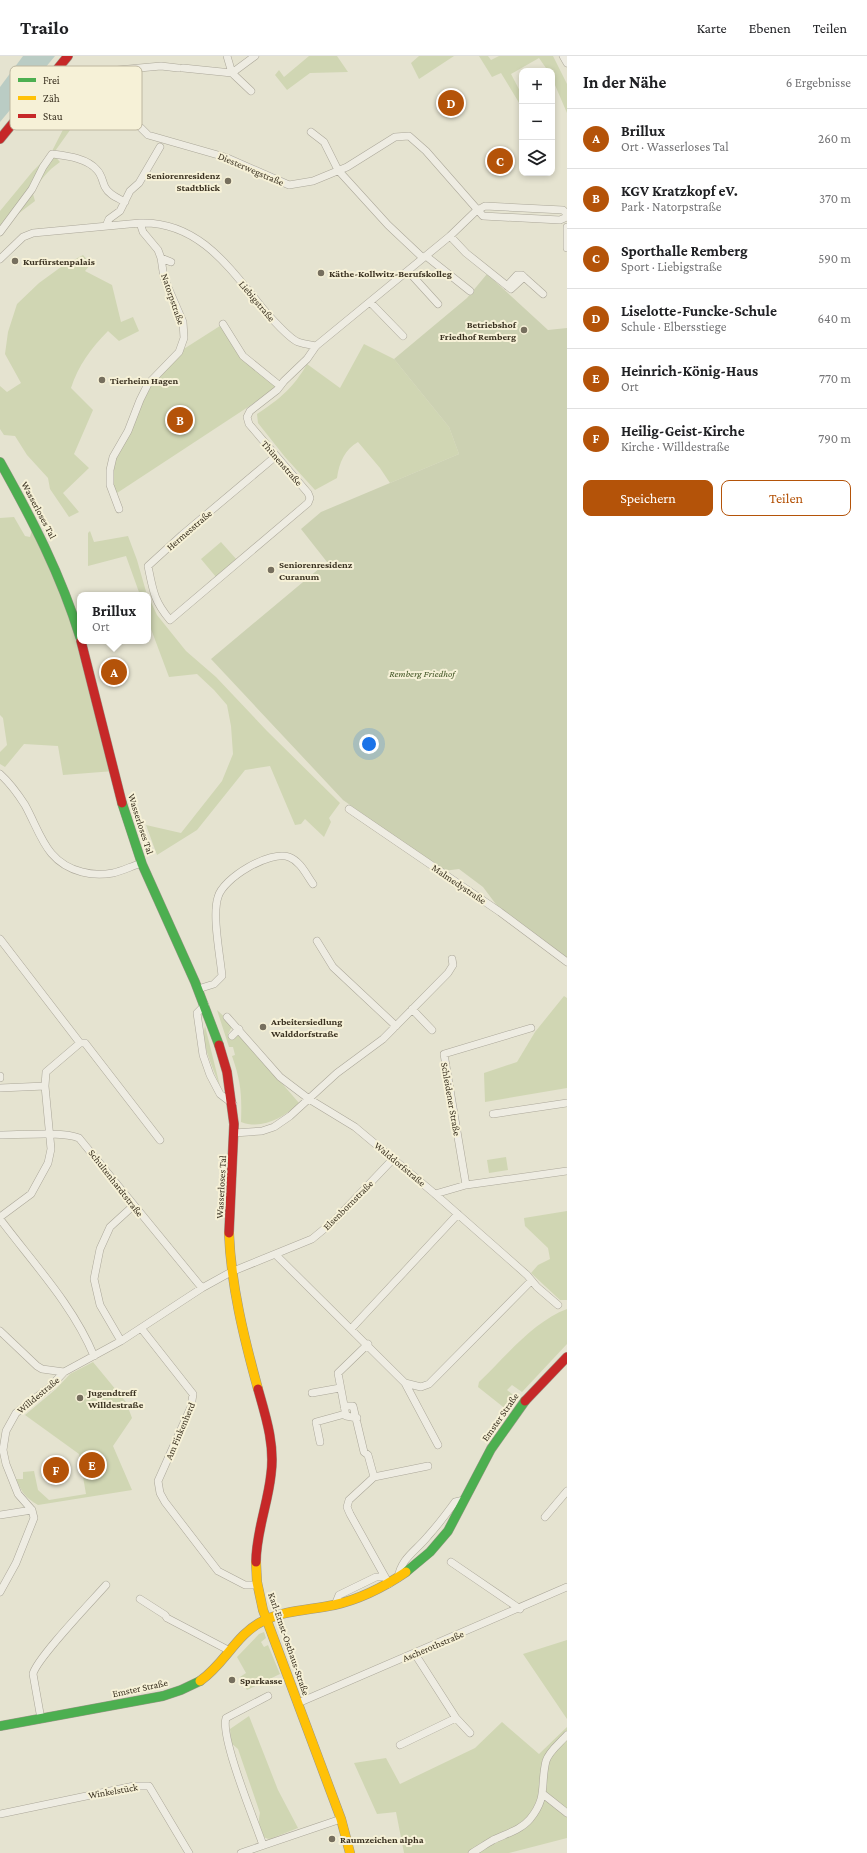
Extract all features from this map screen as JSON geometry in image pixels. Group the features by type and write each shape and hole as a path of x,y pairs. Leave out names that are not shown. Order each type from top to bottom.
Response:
{"main road":[{"path":"60,66 68,56"},
{"path":"0,139 10,127"},
{"name":"Wasserloses Tal","path":"0,462 52,557 77,627"},
{"name":"Wasserloses Tal","path":"82,644 127,822 163,913 205,1005 228,1077 234,1133 230,1218 232,1272"},
{"name":"Karl-Ernst-Osthaus-Straße","path":"232,1272 243,1332 269,1431 272,1460 271,1479 256,1552 258,1585 266,1619 341,1818 350,1853"},
{"name":"Emster Straße","path":"0,1726 41,1720 178,1691 203,1679 230,1651 239,1638 250,1628 266,1619 283,1614 335,1605 355,1599 387,1580 398,1578 414,1566 442,1539 457,1517 485,1458 517,1411 541,1382 567,1357"}],"street":[{"path":"227,56 232,73 251,91"},
{"path":"142,68 180,68 232,73 255,56"},
{"path":"563,56 567,64"},
{"name":"Diesterwegstraße","path":"142,129 148,135 225,157 289,185 313,181 357,161 395,137 409,136 426,151 476,210"},
{"path":"311,132 324,142 338,170 388,225 424,257 470,291"},
{"path":"106,226 108,219 120,211 130,191 139,183 160,147"},
{"path":"0,232 32,189 43,167 52,154 72,157 95,168 111,194 125,202"},
{"path":"316,346 450,236 476,210 485,206 563,210 567,214"},
{"path":"476,210 482,216 560,220 567,217"},
{"path":"0,259 23,237 33,233 140,223"},
{"name":"Natorpstraße","path":"119,509 110,484 110,470 113,457 128,432 140,400 148,384 179,352 184,338 183,322 164,278 161,258 158,250 143,232 140,223"},
{"name":"Liebigstraße","path":"140,223 153,223 188,233 214,250 273,320 297,342 316,346"},
{"path":"567,227 567,248"},
{"path":"450,236 466,253 507,286 512,289 524,277 543,294"},
{"path":"161,258 171,262"},
{"path":"408,271 438,304"},
{"path":"370,302 403,336"},
{"path":"223,324 243,356 280,386"},
{"name":"Thünenstraße","path":"170,620 308,503 310,498 308,493 249,424 246,418 250,411 277,390 307,359 316,346"},
{"name":"Hermesstraße","path":"170,620 159,607 154,598 148,566 179,537 276,456"},
{"path":"0,774 21,800 50,851 66,866 72,869 100,875 114,873 142,862"},
{"name":"Malmedystraße","path":"349,809 500,912 567,962"},
{"path":"198,989 214,984 222,976 216,903 223,886 242,872 263,860 280,856 288,856 296,861 313,884"},
{"path":"317,941 332,967 396,1026"},
{"path":"1,943 80,1043 85,1044 160,1140"},
{"path":"234,1133 262,1131 274,1127 290,1116 310,1100 336,1073 383,1039 448,973 453,965 452,959"},
{"path":"205,1005 197,1013 203,1055 220,1094 232,1104"},
{"path":"412,1009 432,1030"},
{"name":"Walddorfstraße","path":"227,1016 280,1077 310,1100 355,1127 528,1275 531,1281 558,1305"},
{"name":"Schleidener Straße","path":"466,1185 444,1054 531,1028"},
{"path":"232,1036 239,1029"},
{"path":"80,1043 46,1072 50,1149 48,1163 31,1194 0,1218 71,1312 85,1334 94,1356"},
{"path":"0,1088 46,1086"},
{"path":"493,1114 567,1103"},
{"name":"Schultenhardtstraße","path":"0,1135 49,1135 74,1136 79,1138 133,1206 202,1288"},
{"name":"Elsenbornstraße","path":"232,1272 312,1239 335,1220 393,1159"},
{"path":"435,1194 466,1185 567,1171"},
{"path":"121,1340 100,1306 94,1279 100,1250 110,1228 133,1206"},
{"path":"352,1329 458,1214"},
{"path":"276,1255 368,1344 405,1383 438,1445"},
{"name":"Willdestraße","path":"32,1510 18,1494 2,1450 3,1429 16,1413 50,1387 64,1372 121,1340 202,1288 232,1272"},
{"path":"405,1383 421,1387 429,1384 531,1281"},
{"name":"Am Finkenherd","path":"141,1328 193,1394 191,1407 158,1481 160,1493 165,1502 218,1571 245,1585 258,1585"},
{"name":"Willdestraße","path":"0,1331 37,1366 42,1369 64,1372"},
{"path":"345,1414 338,1373 368,1344"},
{"path":"312,1393 340,1388"},
{"path":"344,1406 353,1406 364,1452 368,1455 374,1477"},
{"path":"320,1442 316,1422 345,1414 346,1416 357,1418"},
{"path":"387,1580 350,1514 348,1507 349,1500 374,1477 428,1466"},
{"path":"545,1518 567,1491"},
{"path":"0,1515 32,1510 34,1518 31,1529 16,1563 0,1592"},
{"path":"451,1562 520,1609"},
{"path":"41,1720 34,1669 106,1585"},
{"name":"Ascherothstraße","path":"298,1703 567,1588"},
{"path":"140,1599 165,1615 167,1618 230,1651"},
{"path":"415,1654 456,1718 470,1733"},
{"path":"263,1845 228,1744 224,1723 226,1718 268,1696"},
{"path":"400,1745 456,1718"},
{"path":"472,1853 491,1841 520,1828 529,1820 539,1805 543,1794 546,1761 551,1752 567,1735"},
{"name":"Winkelstück","path":"0,1814 134,1786 150,1786 190,1853"},
{"path":"543,1794 567,1813"},
{"path":"241,1853 341,1818"}],"green space":[{"path":"309,56 337,56 348,72 310,73 287,90 275,75 279,70 284,77"},
{"path":"419,56 454,56 419,79 411,63"},
{"path":"479,56 488,56 491,60 499,56 553,56 567,84 567,113 555,85 555,68 546,68 539,58 519,68 511,74 519,89 519,103 501,73 492,77"},
{"path":"63,130 70,130 53,154 60,162 44,176 38,184 33,194 35,201 14,217 0,237 0,211 33,171 51,153"},
{"path":"83,255 91,264 85,271 112,285 121,322 133,317 139,331 119,341 108,331 96,344 77,372 71,388 93,410 74,454 89,468 63,493 79,512 69,517 50,489 48,478 27,455 15,436 4,435 0,429 0,386 7,392 21,383 5,354 8,332 17,304 39,283 61,267"},
{"name":"Remberg Friedhof","path":"487,274 548,330 567,328 567,962 501,911 483,887 459,869 443,871 343,800 211,659 327,562 301,529 321,512 459,454 449,427 394,359 467,298"},
{"path":"223,324 243,356 280,386 114,495 110,470 148,384 179,352"},
{"path":"364,344 394,359 449,427 459,454 390,483 380,468 358,442 350,448 343,457 337,478 315,490 285,457 258,423 257,414 273,403 292,386 307,364 340,388"},
{"path":"14,517 25,536 30,537 34,523 63,584 77,635 77,644 79,644 114,771 63,775 58,746 24,744 5,767 0,764 0,752 7,745 3,718 0,715 0,518"},
{"path":"90,531 94,542 128,536 146,592 139,592 126,556 88,566 88,533"},
{"path":"221,542 237,560 216,577 201,559"},
{"path":"151,602 157,615 186,651 216,677 267,731 340,803 329,818 331,822 324,837 305,819 301,824 295,825 270,766 245,770 197,830 157,855 146,825 181,833 222,781 233,754 231,726 227,705 197,674 169,677 151,629"},
{"path":"564,996 567,998 567,1088 485,1102 484,1073 517,1062 535,1032"},
{"path":"217,1010 233,1025 228,1034 232,1038 237,1035 241,1036 299,1103 279,1118 257,1125 241,1122 240,1089 232,1056 235,1055 233,1047 229,1047"},
{"path":"205,1026 220,1086 211,1064 204,1040"},
{"path":"506,1157 508,1170 489,1173 487,1160"},
{"path":"567,1211 567,1300 560,1300 531,1273 538,1265 550,1259 548,1248 525,1226 524,1218"},
{"path":"567,1309 567,1344 522,1392 512,1385 507,1390 517,1398 507,1410 478,1387 479,1382 520,1341 543,1322"},
{"path":"93,1362 126,1402 132,1418 113,1446 132,1490 38,1505 24,1494 18,1484 16,1479 23,1479 23,1472 34,1471 38,1490 49,1500 86,1494 79,1454 25,1415 56,1389 70,1374"},
{"path":"264,1632 266,1638 261,1642 264,1647 268,1645 280,1674 247,1690 240,1677 246,1673 237,1657 259,1634"},
{"path":"567,1640 567,1719 523,1654"},
{"path":"249,1716 278,1790 298,1828 270,1839 263,1836 259,1829 260,1813 238,1749 231,1743 230,1729"},
{"path":"502,1722 539,1754 567,1727 567,1838 509,1853 404,1853 396,1812 377,1814 354,1763 386,1758 400,1784 475,1748"}],"shaded area":[{"path":"23,56 55,56 47,66 16,66"},
{"path":"10,74 10,110 0,122 0,87"}],"traffic: fast":[{"path":"0,462 55,569 77,628"},
{"path":"122,803 142,864 195,982 219,1045"},
{"path":"406,1572 430,1552 448,1531 491,1449 525,1401"},
{"path":"0,1726 163,1696 181,1690 200,1681"}],"traffic: slow":[{"path":"229,1233 235,1292 243,1331 258,1389"},
{"path":"256,1562 257,1582 263,1610 341,1819 350,1853"},
{"path":"200,1681 217,1666 245,1633 263,1621 289,1612 334,1605 363,1596 389,1583 406,1572"}],"traffic: jam":[{"path":"60,66 68,56"},
{"path":"0,139 10,127"},
{"path":"82,644 122,803"},
{"path":"219,1045 227,1072 234,1124 229,1233"},
{"path":"525,1401 567,1357"},
{"path":"256,1562 258,1540 272,1463 269,1431 258,1389"}],"place":[{"name":"Liselotte-Funcke-Schule","path":"451,103"},
{"name":"Sporthalle Remberg","path":"500,161"},
{"name":"Seniorenresidenz Stadtblick","path":"228,181"},
{"name":"Kurfürstenpalais","path":"15,261"},
{"name":"Käthe-Kollwitz-Berufskolleg","path":"321,273"},
{"name":"Betriebshof Friedhof Remberg","path":"524,330"},
{"name":"Tierheim Hagen","path":"102,380"},
{"name":"KGV Kratzkopf eV.","path":"180,420"},
{"name":"Seniorenresidenz Curanum","path":"271,570"},
{"name":"Brillux","path":"114,672"},
{"name":"Arbeitersiedlung Walddorfstraße","path":"263,1027"},
{"name":"Jugendtreff Willdestraße","path":"80,1398"},
{"name":"Heinrich-König-Haus","path":"92,1465"},
{"name":"Heilig-Geist-Kirche","path":"56,1470"},
{"name":"Sparkasse","path":"232,1680"},
{"name":"Raumzeichen alpha","path":"332,1839"}]}
